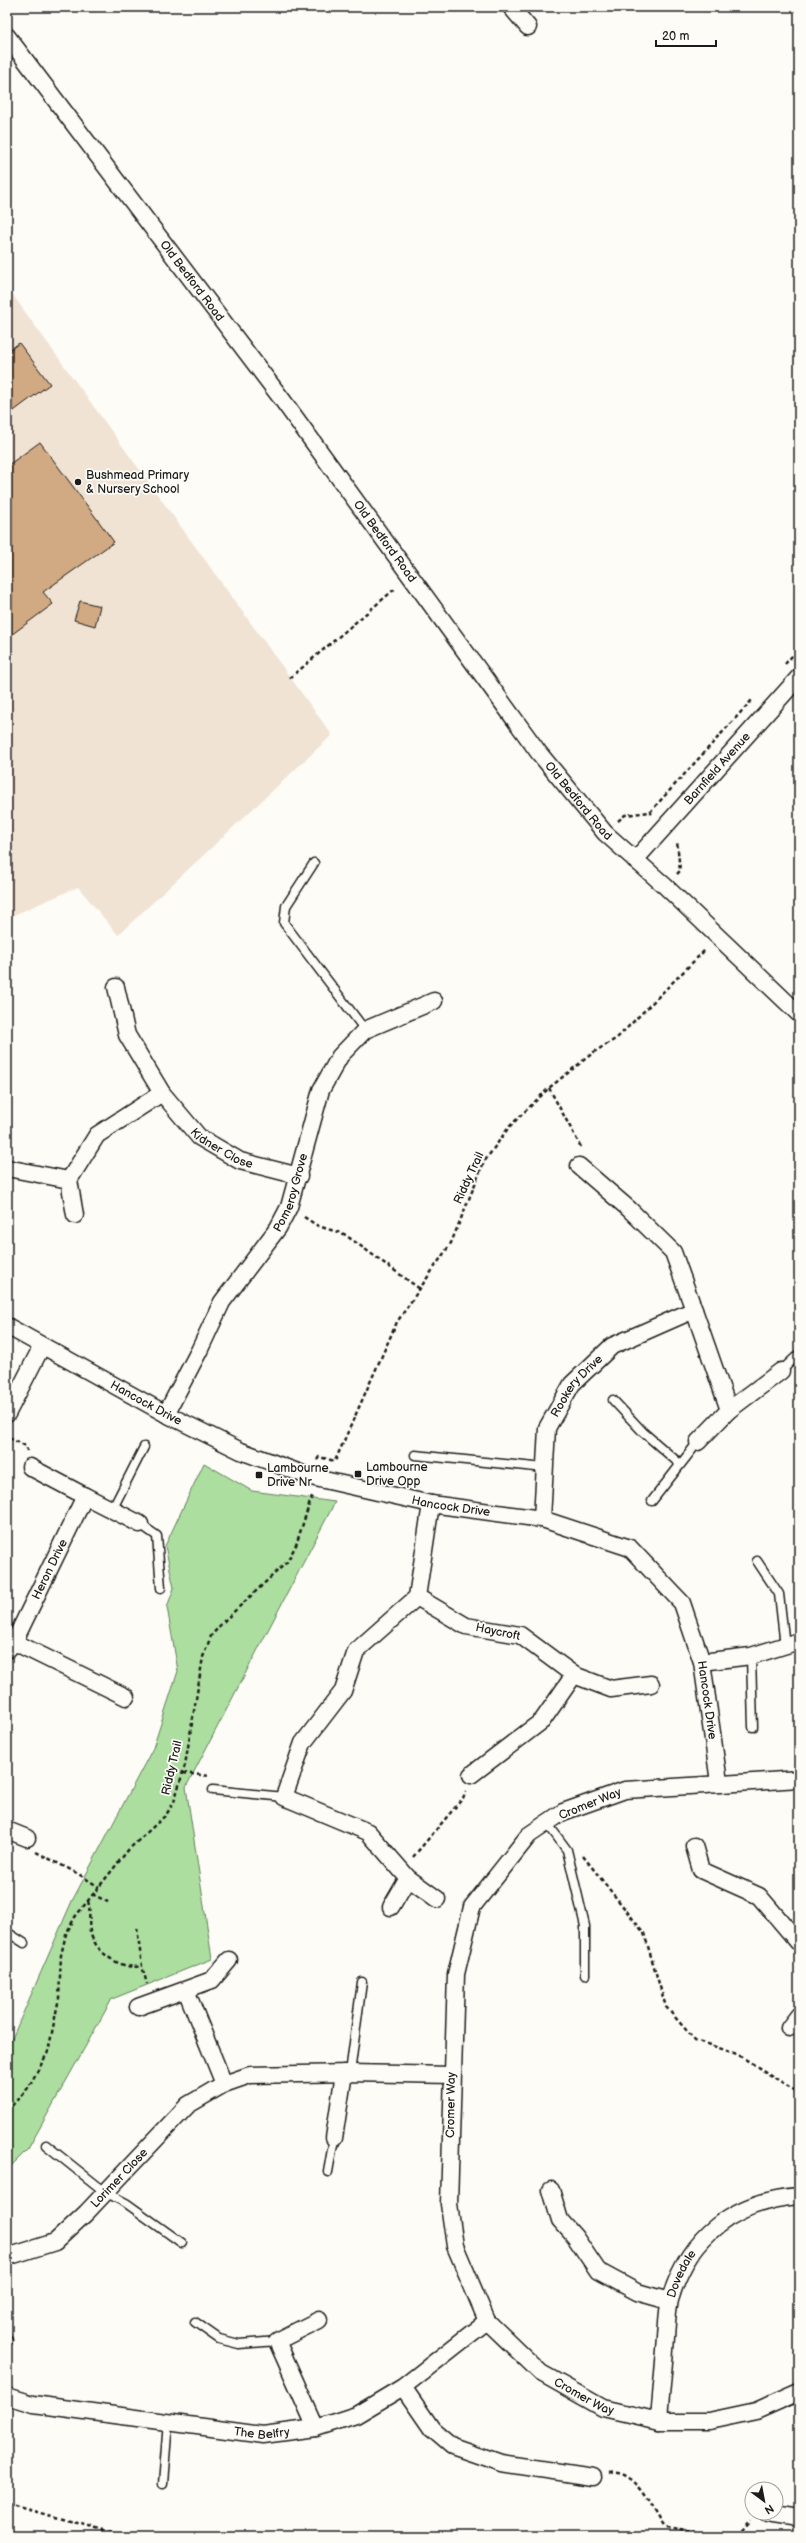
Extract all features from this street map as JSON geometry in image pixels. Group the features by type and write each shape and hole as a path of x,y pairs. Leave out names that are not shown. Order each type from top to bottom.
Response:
{"street":[{"path":"511,7 528,26"},
{"name":"Old Bedford Road","path":"7,36 281,398 539,753 605,833 799,1014"},
{"name":"Barnfield Avenue","path":"635,860 799,677"},
{"name":"Kidner Close","path":"116,987 127,1035 162,1093 199,1137 240,1161 298,1176"},
{"name":"Pomeroy Grove","path":"166,1414 199,1351 222,1302 278,1228 289,1207 321,1090 340,1056 365,1030 434,1001"},
{"path":"75,1215 69,1180 97,1135 162,1093"},
{"path":"579,1166 629,1209 672,1252 729,1410"},
{"path":"7,1168 69,1180"},
{"name":"Rookery Drive","path":"542,1519 547,1428 572,1384 612,1346 694,1310"},
{"name":"Hancock Drive","path":"7,1326 166,1414 241,1452 311,1477 431,1504 542,1519 630,1548 682,1603 702,1662 719,1782"},
{"path":"7,1414 42,1346"},
{"path":"698,1442 729,1410 781,1371"},
{"path":"30,1467 140,1524"},
{"name":"Heron Drive","path":"85,1496 10,1646 126,1697"},
{"path":"431,1504 417,1597 356,1651 343,1691 302,1743 284,1797 368,1832 405,1874 437,1899"},
{"name":"Haycroft","path":"417,1597 466,1626 520,1635 574,1675 611,1689 651,1684"},
{"path":"702,1662 751,1656 792,1644"},
{"path":"471,1776 542,1721 574,1675"},
{"name":"Cromer Way","path":"799,1779 719,1782 625,1790 563,1812 529,1835 472,1907 456,1974 449,2204 455,2246 487,2321 541,2372 603,2408 659,2422 709,2421 756,2411 799,2392"},
{"path":"7,1830 27,1838"},
{"path":"694,1846 701,1870 759,1896 799,1943"},
{"path":"391,1907 405,1874"},
{"path":"146,2004 212,1980 229,1960"},
{"path":"186,1990 224,2084"},
{"path":"789,2028 799,2015"},
{"path":"334,2138 347,2073"},
{"name":"Lorimer Close","path":"7,2257 55,2242 106,2192 188,2105 224,2084 250,2076 347,2073 452,2075"},
{"path":"551,2190 560,2220 576,2238 598,2271 637,2292 669,2301"},
{"name":"Dovedale","path":"659,2422 669,2301 685,2261 711,2230 741,2209 776,2198 799,2196"},
{"path":"316,2428 277,2340 319,2320"},
{"name":"The Belfry","path":"7,2396 33,2404 263,2435 316,2428 356,2415 403,2387 487,2321"},
{"path":"403,2387 432,2429 452,2446 501,2463 593,2477"},
{"path":"784,2517 799,2518"}],"lane":[{"path":"314,863 286,906 284,923 365,1030"},
{"path":"781,1371 799,1354"},
{"path":"613,1400 643,1432 680,1464"},
{"path":"652,1501 698,1442"},
{"path":"112,1510 144,1447"},
{"path":"415,1454 545,1468"},
{"path":"140,1524 157,1536 161,1588"},
{"path":"757,1561 779,1594 792,1644"},
{"path":"751,1656 753,1727"},
{"path":"213,1790 284,1797"},
{"path":"547,1823 567,1850 585,1926 585,1975"},
{"path":"7,1932 24,1943"},
{"path":"347,2073 362,1982"},
{"path":"328,2172 334,2138"},
{"path":"46,2145 106,2192 126,2203 182,2243"},
{"path":"195,2322 219,2339 239,2344 277,2340"},
{"path":"163,2484 168,2422"}],"path":[{"path":"290,678 398,586"},
{"path":"783,666 799,648"},
{"path":"650,812 756,695"},
{"name":"Riddy Trail","path":"319,1457 335,1461 397,1322 451,1243 484,1162 508,1127 549,1088 594,1052 617,1038 647,1010 706,950 701,944"},
{"path":"549,1088 584,1152 579,1166"},
{"path":"289,1207 318,1226 344,1234 420,1289"},
{"name":"Riddy Trail","path":"7,2111 37,2075 48,2052 59,1998 61,1955 64,1941 75,1917 129,1849 166,1814 174,1802 184,1765 203,1657 212,1636 223,1622 287,1562 296,1545 313,1496 309,1495"},
{"path":"405,1874 463,1798 471,1776"},
{"path":"27,1838 28,1847 77,1873 98,1887"},
{"path":"567,1850 585,1856 644,1932 666,2007 695,2040 737,2054 799,2093"},
{"path":"92,1894 110,1903"},
{"path":"88,1900 91,1912 90,1932 101,1951 132,1969 142,1966"},
{"path":"137,1928 146,2004"},
{"path":"593,2477 620,2471 632,2478 666,2528 722,2536"},
{"path":"7,2504 126,2536"},
{"path":"737,2536 754,2521"}],"shaded area":[{"name":"Bushmead Primary & Nursery School","path":"7,287 332,735 118,935 78,887 7,918"}],"green space":[{"path":"204,1463 252,1491 335,1502 186,1787 212,1959 112,1999 28,2149 7,2170 7,2050 72,1901 153,1748 178,1671 167,1607 174,1588 165,1546"}],"building":[{"path":"19,343 50,384 7,416 7,352"},
{"path":"40,442 114,542 43,592 53,604 7,638 7,466"},
{"path":"80,601 100,606 95,626 74,620"}],"place":[{"name":"Bushmead Primary & Nursery School","path":"78,482"},
{"name":"Lambourne Drive Opp","path":"358,1474"},
{"name":"Lambourne Drive Nr","path":"259,1475"}]}
